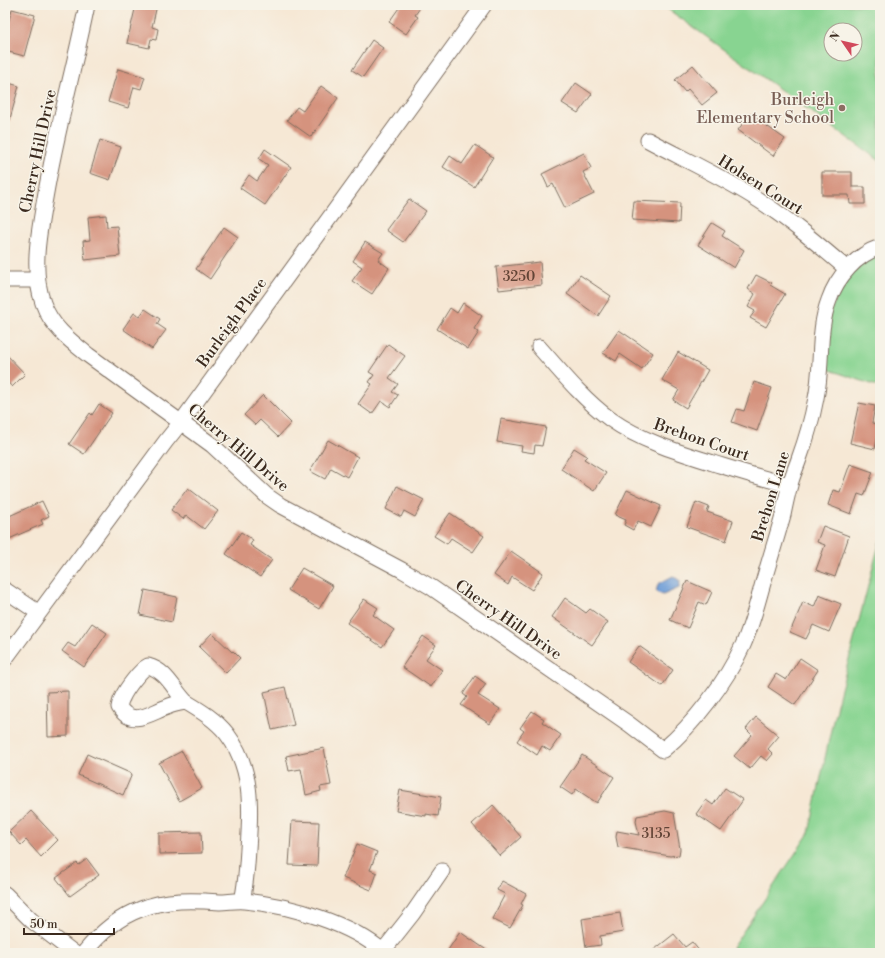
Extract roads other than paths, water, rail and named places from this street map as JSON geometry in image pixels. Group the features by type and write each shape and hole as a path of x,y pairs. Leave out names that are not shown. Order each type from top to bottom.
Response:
{"street":[{"name":"Cherry Hill Drive","path":"87,5 50,170 40,230 36,268 43,302 49,316 68,339 88,355 182,421 212,445 267,496 280,505 431,587 629,724 663,750"},
{"name":"Burleigh Place","path":"5,659 166,440 182,421 484,5"},
{"name":"Holsen Court","path":"648,140 717,176 760,201 800,229 847,269"},
{"name":"Brehon Lane","path":"663,750 675,740 721,683 734,664 743,644 755,611 790,485 807,434 816,398 825,311 834,286 847,269 863,256 880,247"},
{"path":"5,280 38,280"},
{"name":"Brehon Court","path":"539,347 560,371 594,405 611,419 640,437 680,453 765,479 790,485"},
{"path":"5,590 39,613"},
{"path":"186,702 214,721 227,734 236,749 248,781 250,819 246,884 242,901"},
{"path":"84,953 112,925 128,914 142,908 161,903 202,901 242,901 265,904 308,914 355,934 384,952 442,871"},
{"path":"5,894 31,920 74,953"}],"water":[{"path":"673,576 680,581 679,588 663,595 656,592 658,584"}],"place":[{"name":"Burleigh Elementary School","path":"842,108"}]}
